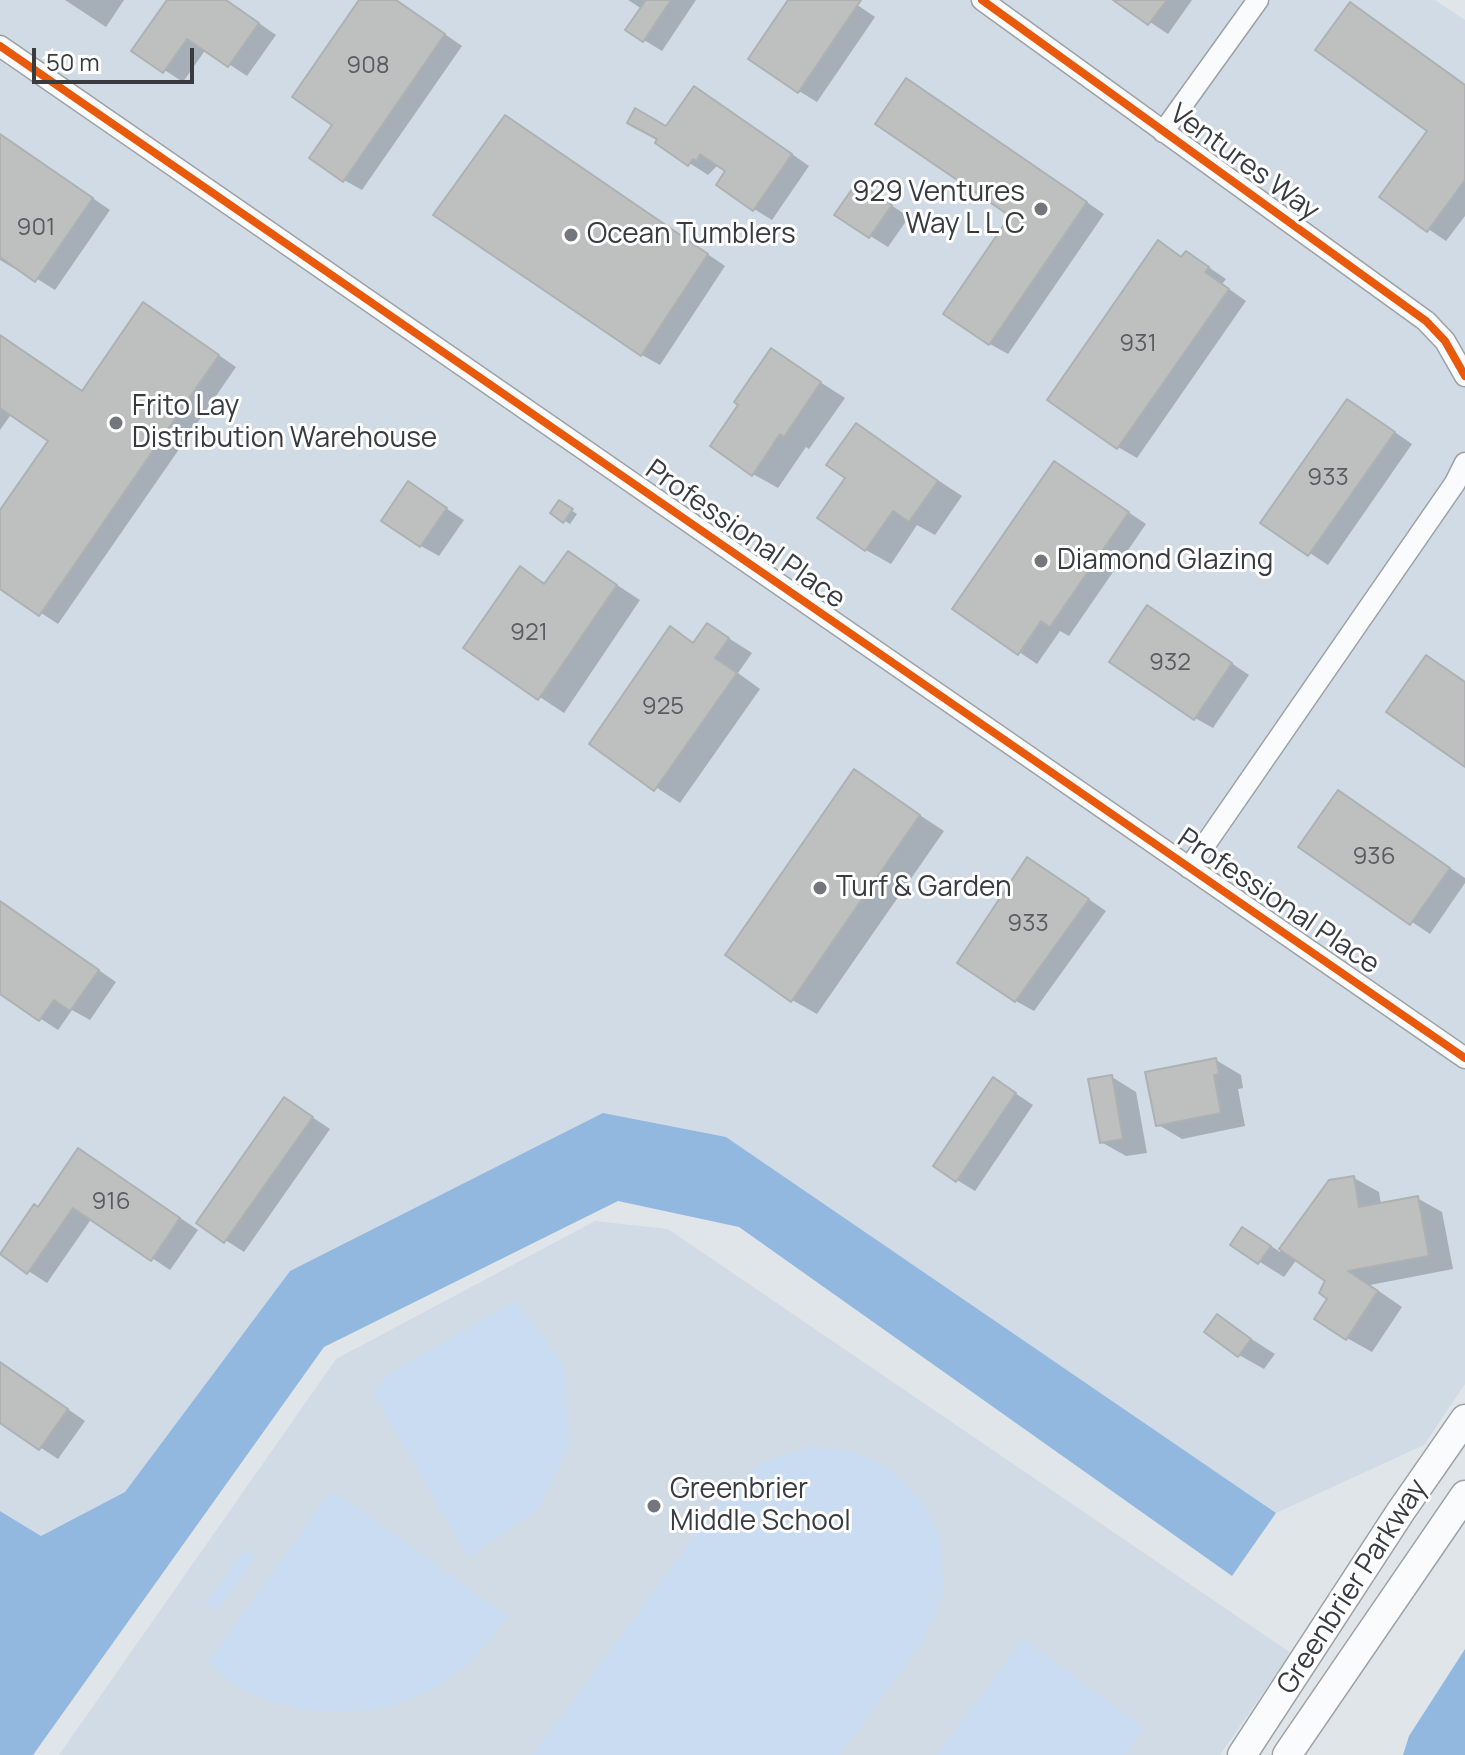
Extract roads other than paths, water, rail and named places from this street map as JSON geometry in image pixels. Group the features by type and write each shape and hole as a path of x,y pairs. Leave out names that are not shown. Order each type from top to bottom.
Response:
{"main road":[{"name":"Greenbrier Parkway","path":"1242,1755 1377,1547 1465,1419"},
{"name":"Greenbrier Parkway","path":"1287,1755 1465,1495"}],"street":[{"name":"Ventures Way","path":"982,0 1426,321 1445,341 1465,376"},
{"path":"1163,132 1258,0"},
{"name":"Professional Place","path":"0,46 1465,1058"},
{"path":"1189,868 1455,483 1465,463"}],"water":[{"path":"603,1113 726,1137 1276,1513 1232,1576 739,1227 618,1201 324,1347 33,1755 0,1755 0,1511 41,1536 125,1492 290,1271"},
{"path":"1465,1649 1465,1755 1403,1755 1409,1736"}],"place":[{"name":"929 Ventures Way L L C","path":"1041,209"},
{"name":"Ocean Tumblers","path":"571,235"},
{"name":"Frito Lay Distribution Warehouse","path":"116,423"},
{"name":"Diamond Glazing","path":"1041,561"},
{"name":"Turf & Garden","path":"820,888"},
{"name":"Greenbrier Middle School","path":"654,1506"}]}
